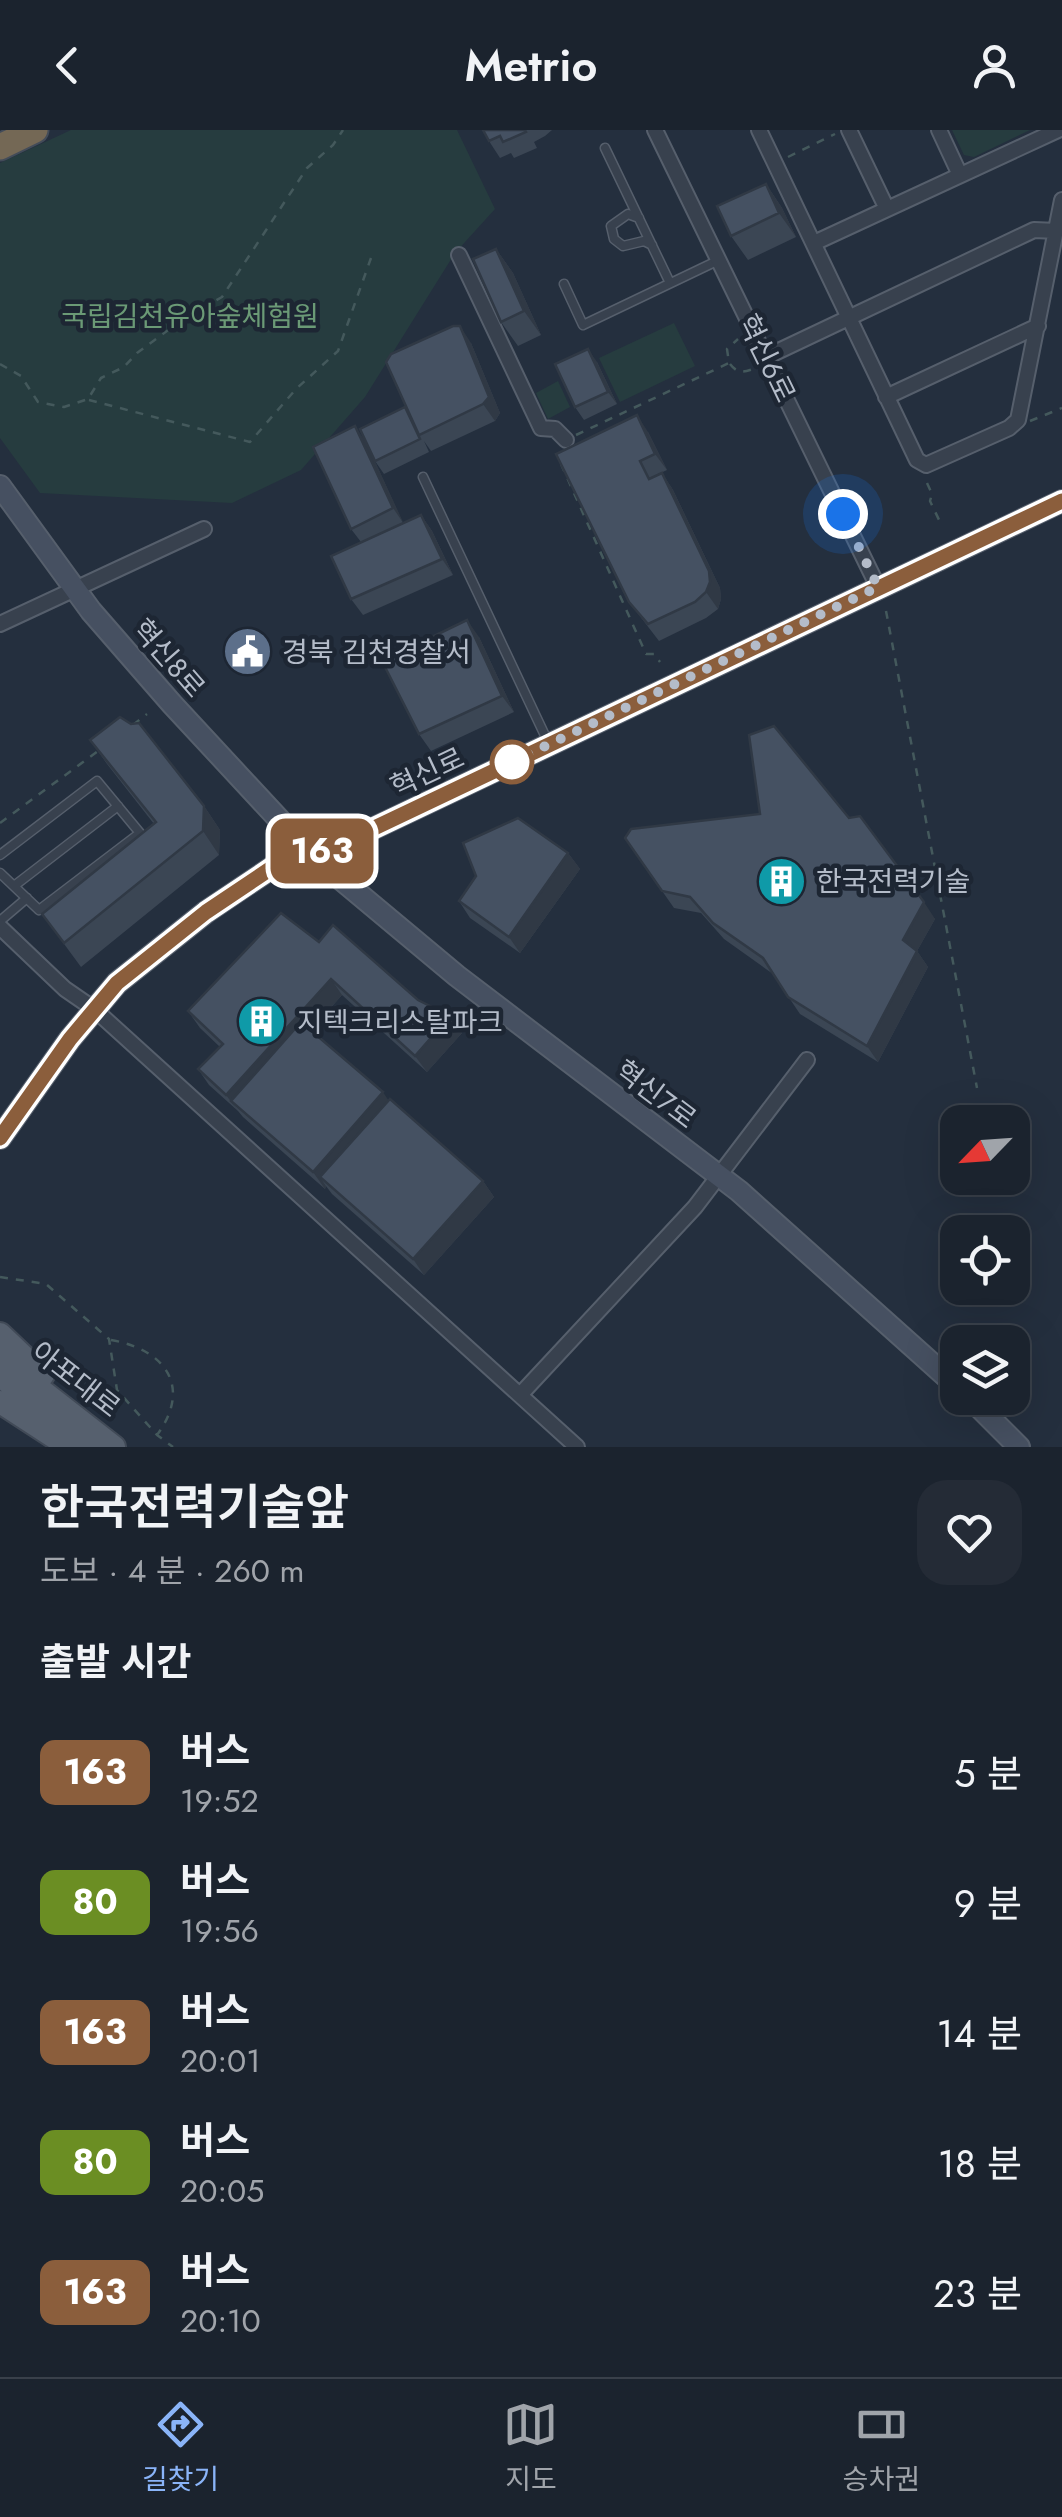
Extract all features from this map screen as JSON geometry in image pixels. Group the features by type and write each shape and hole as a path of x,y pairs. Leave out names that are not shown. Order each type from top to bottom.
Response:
{"highway":[{"path":"0,147 35,130"}],"main road":[{"path":"0,1334 39,1370 82,1419"},
{"name":"아포대로","path":"0,1358 114,1447"},
{"name":"아포대로","path":"0,1376 86,1447"},
{"path":"0,1402 70,1447"}],"street":[{"name":"혁신6로","path":"654,130 878,587"},
{"path":"759,130 916,460 926,465 1016,423 1062,200"},
{"path":"939,130 960,174"},
{"path":"844,131 888,209"},
{"path":"814,244 960,174 1060,132"},
{"path":"766,357 1034,230 1057,231"},
{"path":"459,255 541,428 555,429 566,440"},
{"path":"886,397 1038,326"},
{"name":"혁신8로","path":"0,486 74,589 172,704 312,855"},
{"name":"혁신로","path":"0,1138 117,983 206,912 273,867 312,855 1062,501"},
{"path":"0,624 204,529"},
{"name":"혁신7로","path":"312,855 457,976 720,1176 940,1370"},
{"path":"0,924 65,989 94,1010 577,1447"},
{"path":"520,1395 695,1207 807,1060"},
{"path":"987,1415 1019,1447"}],"lane":[{"path":"605,148 670,282"},
{"path":"639,218 628,214 614,221 614,239 623,246 644,241 652,245"},
{"path":"564,284 583,325 719,260"},
{"path":"422,477 550,744"},
{"path":"0,856 98,780 140,832 39,910 0,873"},
{"path":"14,886 118,806"},
{"path":"0,924 27,898"}],"path":[{"path":"88,399 101,378 124,367 136,353 182,319 222,297 306,168 333,145 343,130"},
{"path":"782,160 844,131"},
{"path":"0,364 22,376 38,402 64,407 88,399 250,442 296,390 338,351 371,258"},
{"path":"738,339 727,349 729,363 735,370 753,369"},
{"path":"660,662 654,654 646,654 561,464 568,454 566,440 729,363"},
{"path":"1024,424 1062,408"},
{"path":"928,483 930,501 940,522"},
{"path":"886,611 977,1088"},
{"path":"133,725 148,714"},
{"path":"0,823 103,747"},
{"path":"0,1278 46,1284 109,1339 151,1352 171,1381 172,1404 157,1435"},
{"path":"109,1339 116,1390 173,1447"}],"green space":[{"name":"국립김천유아숲체험원","path":"71,130 457,130 495,209 455,253 365,397 301,470 232,503 40,493 0,438 0,163"},
{"path":"952,130 1030,130 974,157 964,155"},
{"path":"674,323 695,366 620,402 599,358"},
{"path":"558,381 570,407 548,419 536,393"}],"building":[{"path":"483,130 526,132 503,142 500,136 489,141"},
{"path":"766,184 779,213 731,236 717,206"},
{"path":"496,249 524,311 501,322 473,259"},
{"path":"460,326 489,397 483,404 419,435 386,362 391,354"},
{"path":"588,349 608,392 575,407 555,364"},
{"path":"405,407 420,439 375,461 360,429"},
{"path":"637,415 655,454 640,461 649,479 662,473 709,571 710,582 695,602 648,624 629,602 556,454"},
{"path":"355,426 393,508 351,529 313,447"},
{"path":"421,515 442,559 351,599 331,556"},
{"path":"467,620 502,696 419,734 382,661"},
{"path":"120,717 131,724 139,723 204,806 203,831 64,943 42,914 156,822 90,740"},
{"name":"한국전력기술","path":"774,726 849,818 860,816 924,902 903,940 917,951 867,1046 788,997 763,958 713,923 690,897 662,891 625,838 631,829 760,814 749,735"},
{"path":"518,818 568,853 509,937 459,901 476,876 463,843"},
{"name":"지텍크리스탈파크","path":"281,913 319,942 333,925 418,1000 450,1016 415,1056 331,979 226,1095 198,1069 223,1044 188,1011"},
{"path":"301,1022 383,1092 313,1172 231,1101"},
{"path":"390,1099 483,1181 413,1259 320,1177"}],"bus line":[{"name":"163","path":"0,1138 70,1039 117,983 206,912 273,867 349,840 1062,501"}],"place":[{"name":"경북 김천경찰서","path":"247,652"},
{"name":"한국전력기술","path":"781,881"},
{"name":"지텍크리스탈파크","path":"262,1022"}],"route":[{"path":"512,762 878,587 843,514"}]}
